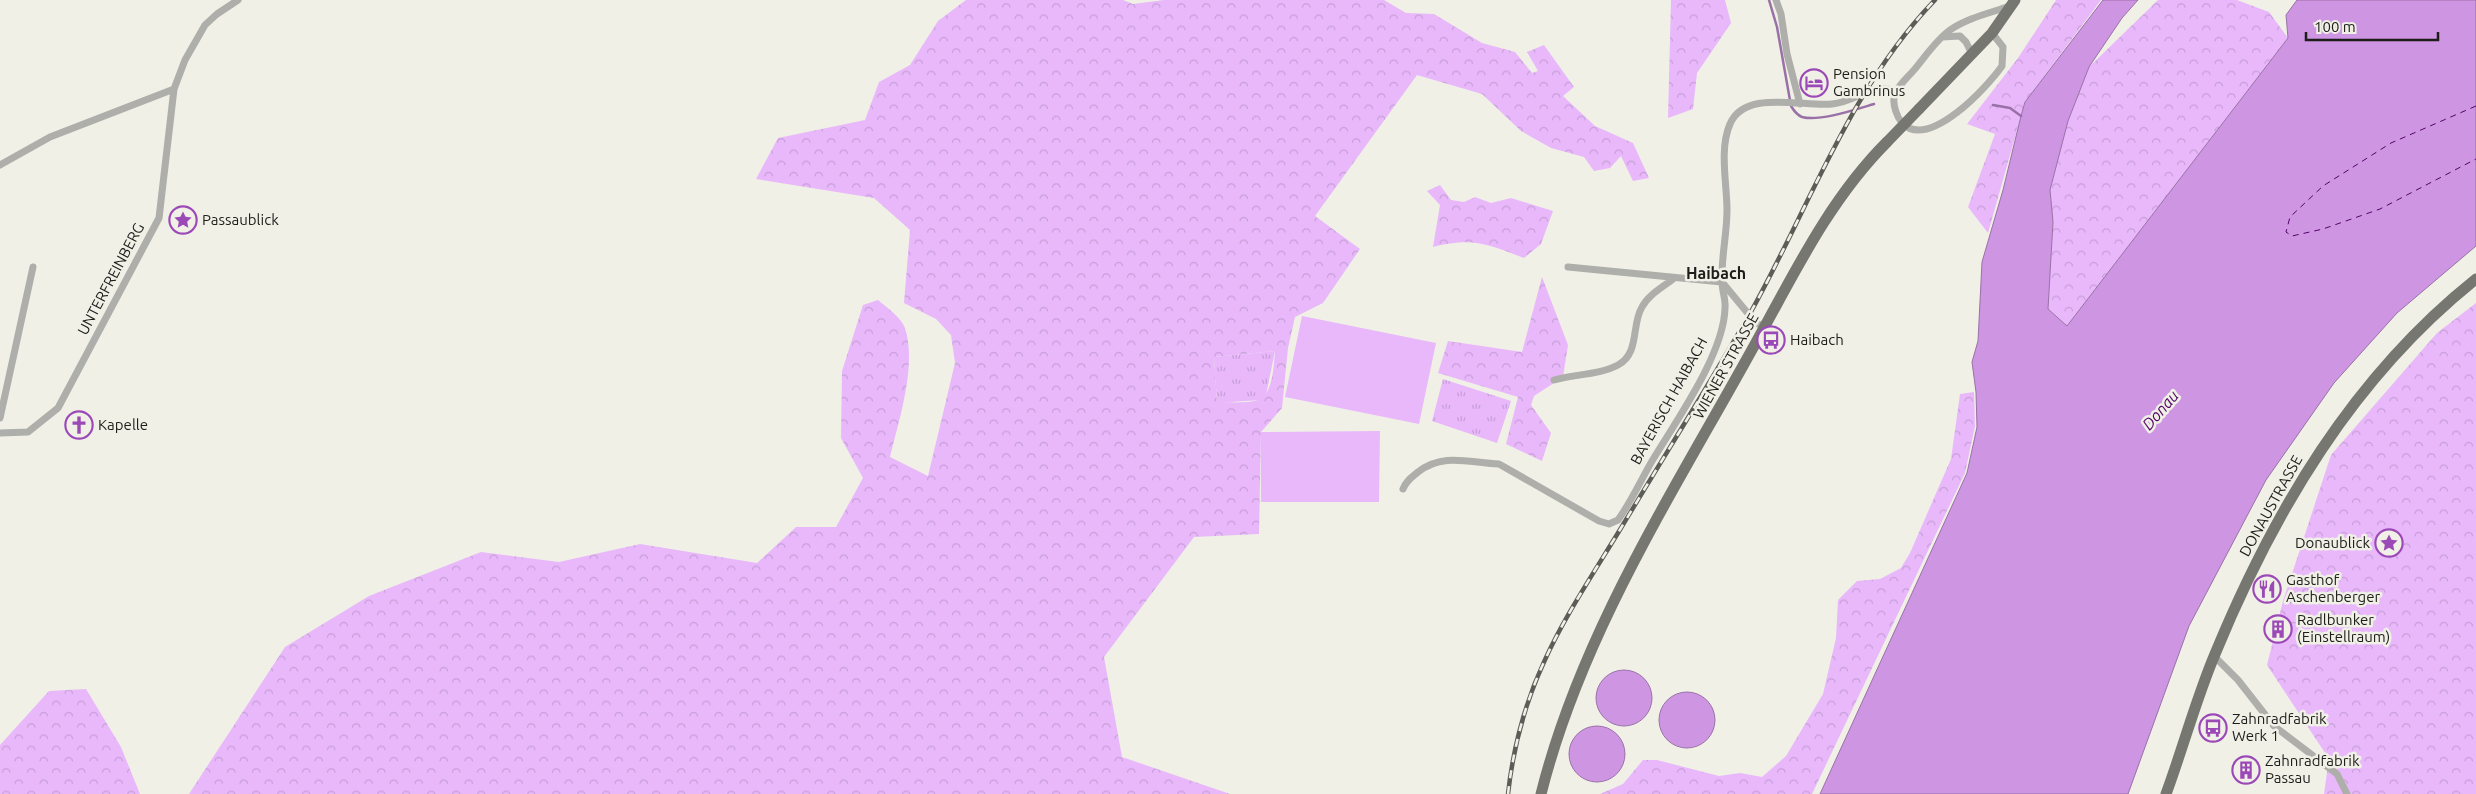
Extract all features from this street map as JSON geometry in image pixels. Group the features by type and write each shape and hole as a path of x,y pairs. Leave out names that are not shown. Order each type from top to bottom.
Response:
{"main road":[{"name":"WIENER STRASSE","path":"1541,794 1561,726 1597,636 1645,541 1823,222 1864,165 1992,33 2014,2"},
{"name":"DONAUSTRASSE","path":"2166,794 2214,656 2259,556 2309,466 2350,408 2390,361 2448,301 2476,279"}],"street":[{"name":"UNTERFREINBERG","path":"0,433 28,432 58,408 123,289 159,218 174,89 185,60 205,25 217,14 238,0"},
{"path":"1776,0 1781,14 1797,103"},
{"path":"1992,33 2003,47 2002,66 1964,108 1944,122 1926,129 1916,129 1907,126 1899,118 1895,109 1896,91 1942,37 1968,20 2014,2"},
{"path":"1942,37 1960,36 1966,42 1972,54"},
{"path":"0,165 56,134 174,89"},
{"name":"BAYERISCH HAIBACH","path":"1402,489 1406,482 1425,467 1442,460 1458,459 1480,464 1499,464 1599,521 1609,524 1614,522 1629,502 1715,349 1722,328 1726,308 1722,282 1727,212 1725,141 1730,122 1747,108 1768,101 1836,103 1848,101 1874,89 1896,91"},
{"path":"1568,267 1673,279 1696,278 1722,282 1755,322 1765,328"},
{"path":"0,418 33,268"},
{"path":"1554,380 1606,369 1619,364 1632,348 1641,307 1653,294 1673,279"},
{"path":"2214,656 2238,680 2274,726 2337,774 2347,794"}],"green space":[{"path":"966,0 1123,0 1133,4 1164,0 1384,0 1406,13 1434,14 1482,43 1515,52 1532,73 1538,71 1527,52 1544,45 1574,87 1563,96 1595,126 1633,143 1649,178 1633,181 1621,156 1610,168 1594,171 1584,157 1551,148 1521,131 1482,94 1417,75 1315,216 1360,249 1323,303 1295,317 1288,348 1282,408 1261,432 1259,534 1194,537 1104,657 1122,757 1230,794 189,794 285,647 369,596 481,552 559,562 640,544 757,563 796,527 836,527 863,478 841,438 842,371 863,305 878,300 893,312 903,324 908,343 908,375 902,410 890,457 928,476 955,363 951,335 936,319 904,303 910,230 874,198 756,179 778,138 865,120 879,82 910,65 938,21","holes":["1275,351 1270,384 1264,396 1251,402 1217,402 1214,357"]},
{"path":"1671,0 1725,0 1731,23 1697,73 1693,109 1668,118"},
{"path":"2056,0 2101,0 2025,102 1988,233 1968,207 1995,134 1967,124 2018,58"},
{"path":"2158,0 2237,0 2269,12 2288,38 2067,326 2048,309 2053,222 2050,190 2068,121 2089,67"},
{"path":"1440,185 1451,200 1464,202 1475,197 1491,203 1511,198 1553,211 1541,244 1524,258 1480,243 1470,242 1433,247 1440,205 1427,191"},
{"path":"1542,277 1568,345 1563,377 1534,396 1531,405 1551,433 1542,461 1506,444 1518,397 1438,373 1448,341 1522,352"},
{"path":"2476,303 2476,794 2324,794 2329,759 2267,665 2283,601 2331,455 2437,333"},
{"path":"1302,316 1436,343 1419,424 1285,397"},
{"path":"1275,351 1266,395 1260,400 1217,403 1214,357"},
{"path":"1443,379 1511,401 1497,443 1432,421"},
{"path":"1974,392 1975,426 1965,473 1812,794 1600,794 1623,784 1643,760 1657,760 1719,776 1740,773 1762,777 1786,756 1823,694 1836,638 1838,600 1857,581 1880,579 1901,568 1910,553 1951,459 1960,394"},
{"path":"1380,431 1379,502 1261,502 1261,432"},
{"path":"86,689 121,747 140,794 0,794 0,745 49,691"}],"water":[{"name":"Donau","path":"2103,0 2138,0 2122,18 2089,67 2068,121 2050,190 2053,222 2048,309 2067,326 2288,38 2286,15 2297,0 2476,0 2476,246 2397,313 2334,383 2266,480 2189,626 2128,794 1820,794 1967,473 1977,427 1976,392 1972,362 1978,341 1982,262 2003,190 2025,102"},
{"path":"1624,670 1635,672 1644,678 1650,687 1652,698 1650,709 1644,718 1635,724 1624,726 1613,724 1604,718 1598,709 1596,698 1598,687 1604,678 1613,672"},
{"path":"1687,692 1698,694 1707,700 1713,709 1715,720 1713,731 1707,740 1698,746 1687,748 1676,746 1667,740 1661,731 1659,720 1661,709 1667,700 1676,694"},
{"path":"1597,726 1608,728 1617,734 1623,743 1625,754 1623,765 1617,774 1608,780 1597,782 1586,780 1577,774 1571,765 1569,754 1571,743 1577,734 1586,728"}],"waterway":[{"name":"Haibach","path":"1769,0 1777,27 1791,106 1796,113 1802,117 1818,118 1874,104"},
{"name":"Haibach","path":"1993,105 2010,108 2021,116"}],"ferry route":[{"path":"2476,106 2391,143 2323,186 2290,217 2286,232 2292,236 2323,229 2380,209 2476,159"}],"railway":[{"path":"1508,794 1513,760 1526,710 1537,678 1561,628 1748,317 1854,111 1878,72 1905,35 1935,0"}],"place":[{"name":"Pension Gambrinus","path":"1814,83"},
{"name":"Passaublick","path":"183,220"},
{"name":"Haibach","path":"1771,340"},
{"name":"Kapelle","path":"79,425"},
{"name":"Donaublick","path":"2389,543"},
{"name":"Gasthof Aschenberger","path":"2267,589"},
{"name":"Radlbunker (Einstellraum)","path":"2278,629"},
{"name":"Zahnradfabrik Werk 1","path":"2213,728"},
{"name":"Zahnradfabrik Passau","path":"2246,770"}],"district":[{"name":"Haibach","path":"1716,273"}]}
